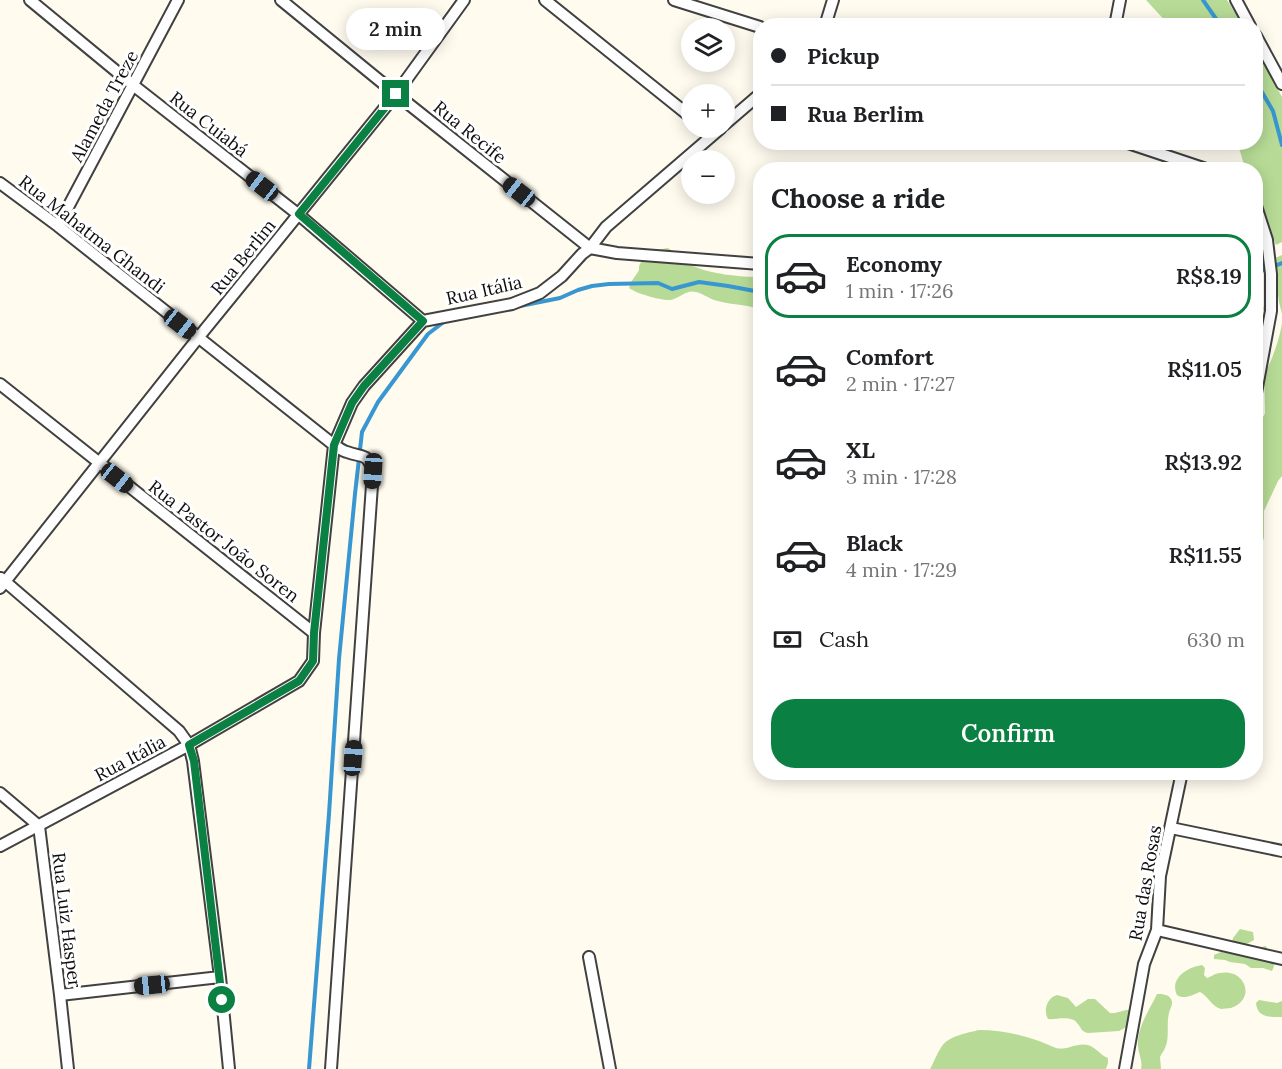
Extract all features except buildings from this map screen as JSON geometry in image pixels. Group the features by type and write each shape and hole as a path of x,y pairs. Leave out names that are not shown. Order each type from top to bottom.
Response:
{"street":[{"name":"Rua Cuiabá","path":"30,0 133,85 299,214 423,321"},
{"name":"Alameda Treze","path":"58,226 178,0"},
{"name":"Rua Recife","path":"281,0 590,248 617,253 753,263"},
{"name":"Rua Berlim","path":"2,582 100,464 198,338 396,94 464,0"},
{"path":"545,0 681,109"},
{"path":"674,0 753,25"},
{"path":"827,18 833,0"},
{"path":"1117,18 1120,0"},
{"path":"1236,0 1246,18"},
{"path":"1263,49 1282,84"},
{"name":"Rua Itália","path":"735,116 753,100"},
{"name":"Rua Itália","path":"0,846 189,745 299,681 313,661 334,445 358,394 423,321 512,304 540,293 562,276 590,248 606,227 710,138"},
{"path":"1149,150 1185,162"},
{"name":"Rua Mahatma Ghandi","path":"0,183 58,226 334,445 347,453 369,460 373,471 331,1069"},
{"path":"1263,228 1267,240 1270,269 1271,311 1263,355"},
{"path":"1263,241 1267,240"},
{"name":"Rua Pastor João Soren","path":"0,384 314,633"},
{"path":"2,582 178,730 189,745 194,761 229,1069"},
{"name":"Rua das Rosas","path":"1125,1069 1144,963 1157,930 1160,876 1180,780"},
{"path":"0,793 39,826"},
{"name":"Rua Luiz Hasper","path":"39,826 68,1069"},
{"path":"1171,828 1282,851"},
{"path":"1157,930 1282,959"},
{"path":"589,957 610,1069"},
{"path":"60,995 220,977"}],"green space":[{"path":"1146,0 1227,0 1239,18 1163,18"},
{"path":"1263,62 1282,97 1282,242 1276,245 1263,210 1263,162 1243,162 1240,151 1263,150"},
{"path":"668,248 691,265 707,271 753,277 753,307 720,302 692,291 666,300 632,290 629,288 639,266 644,258 655,251"},
{"path":"1282,255 1282,314 1273,259"},
{"path":"1282,323 1282,476 1264,511 1263,541 1264,374"},
{"path":"1240,929 1253,932 1254,940 1243,946 1232,943"},
{"path":"1266,946 1274,966 1272,971 1214,959 1214,955 1221,952 1251,957 1257,948"},
{"path":"1202,965 1207,978 1218,973 1229,973 1241,980 1246,992 1239,1004 1221,1009 1200,992 1186,997 1177,995 1176,983 1181,974"},
{"path":"1157,994 1167,995 1172,1001 1165,1049 1160,1057 1161,1069 1141,1069 1138,1038 1144,1018"},
{"path":"1057,995 1068,998 1076,1007 1088,999 1095,999 1110,1013 1132,1010 1130,1025 1119,1031 1088,1033 1071,1019 1048,1019 1047,1005"},
{"path":"1259,1000 1277,1003 1282,1001 1282,1017 1269,1017 1259,1012 1256,1003"},
{"path":"979,1030 1017,1034 1060,1049 1088,1045 1108,1058 1108,1063 1106,1069 930,1069 945,1043 959,1035"}],"waterway":[{"path":"1203,0 1215,18"},
{"path":"1263,94 1273,111 1282,145"},
{"path":"1263,270 1282,263"},
{"path":"520,306 560,298 592,286 609,284 658,283 672,289 699,282 753,291"},
{"path":"309,1069 339,659 362,432 378,402 428,334 445,321"}],"route":[{"path":"222,1000 194,761 189,745 299,681 313,661 334,445 352,403 364,386 423,321 299,214 396,94"}]}
